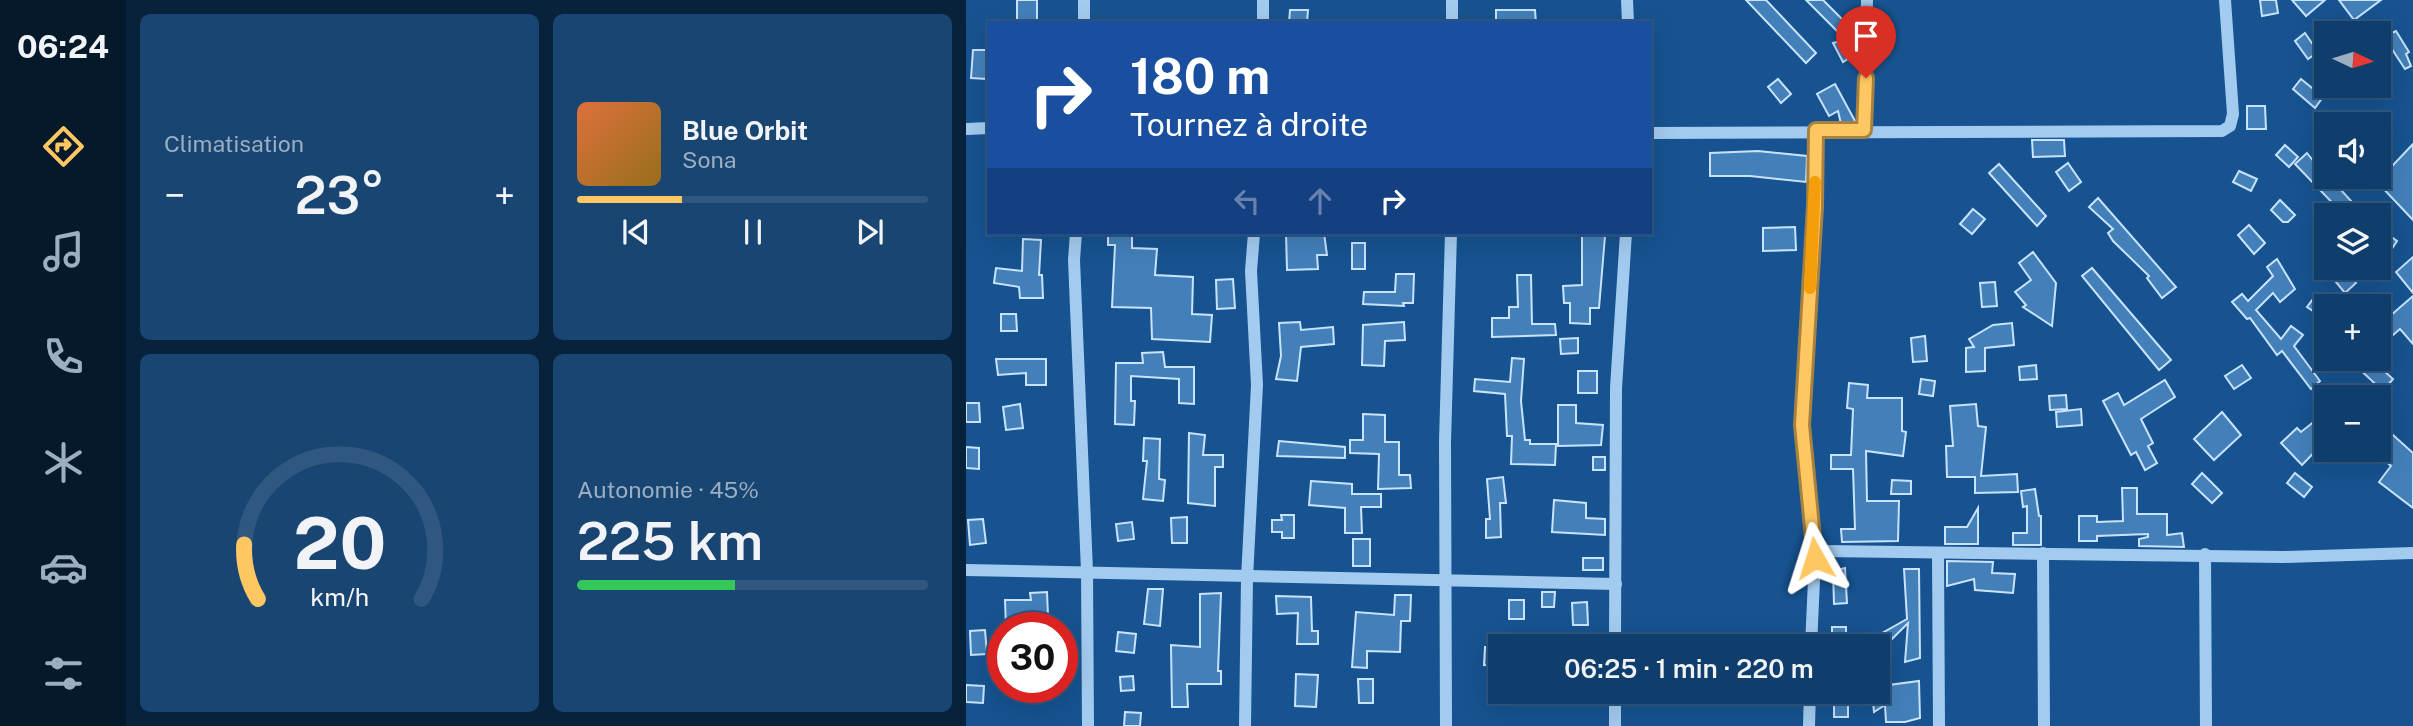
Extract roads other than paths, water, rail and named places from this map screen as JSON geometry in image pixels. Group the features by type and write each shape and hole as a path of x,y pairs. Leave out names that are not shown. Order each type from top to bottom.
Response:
{"street":[{"path":"1084,0 1084,21"},
{"path":"1263,0 1263,21"},
{"path":"1451,0 1452,21"},
{"path":"1627,0 1628,21"},
{"path":"1864,130 1867,0"},
{"path":"1652,133 1816,130 2222,131 2230,126 2232,114 2225,0"},
{"path":"966,129 987,128"},
{"path":"1812,634 1815,558 1802,425 1815,206 1816,130"},
{"path":"1076,235 1074,260 1087,571 1088,726"},
{"path":"1245,726 1247,578 1257,385 1251,271 1254,235"},
{"path":"1446,726 1445,580 1451,235"},
{"path":"1615,634 1616,388 1626,235"},
{"path":"1815,558 1824,551 2353,556 2413,553"},
{"path":"1938,553 1939,726"},
{"path":"2043,553 2044,726"},
{"path":"2205,554 2206,726"},
{"path":"966,570 1616,584"},
{"path":"1615,704 1615,726"},
{"path":"1809,726 1810,704"}]}
